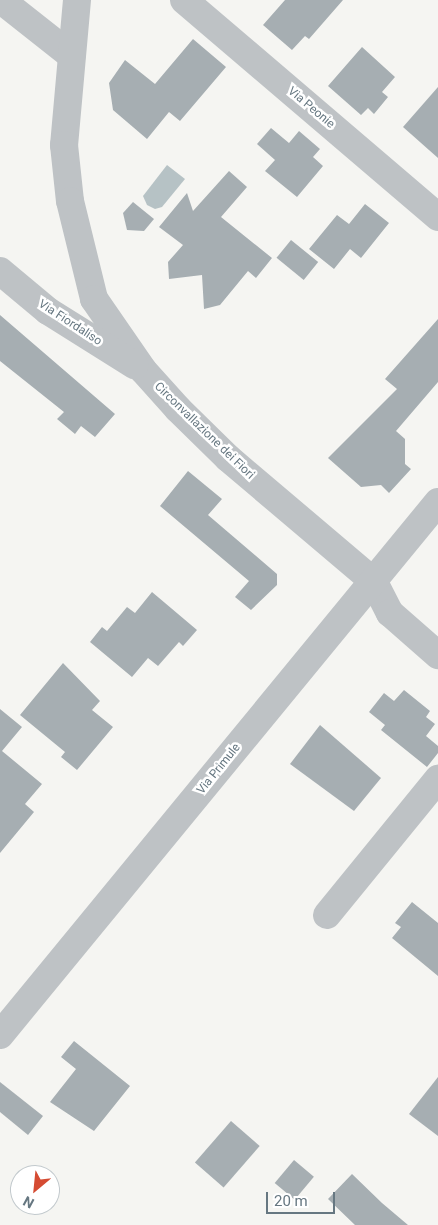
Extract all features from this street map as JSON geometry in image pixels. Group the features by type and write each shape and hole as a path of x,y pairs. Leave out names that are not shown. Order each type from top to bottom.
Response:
{"street":[{"path":"1,0 72,56"},
{"name":"Circonvallazione dei Fiori","path":"77,0 64,145 80,252 94,299 143,370 228,458 374,582 390,614 438,655"},
{"name":"Via Peonie","path":"184,0 438,217"},
{"name":"Via Fiordaliso","path":"0,271 48,312 143,370"},
{"name":"Via Primule","path":"0,1035 438,502"},
{"path":"327,915 438,779"}],"shaded area":[{"path":"167,165 185,179 162,207 155,209 147,205 143,196"}],"building":[{"path":"285,0 343,0 309,39 305,36 292,50 263,25"},
{"path":"193,39 226,67 180,121 169,112 147,139 113,110 109,83 125,60 155,84"},
{"path":"362,47 395,77 382,92 388,97 374,114 368,108 361,115 328,86"},
{"path":"438,87 438,158 403,127"},
{"path":"271,128 289,143 299,131 320,149 313,157 323,166 297,197 265,171 275,160 257,144"},
{"path":"229,171 247,187 221,217 272,258 256,278 248,271 220,305 204,309 202,275 169,279 168,262 183,245 159,227 187,193 193,211"},
{"path":"133,202 154,219 144,231 127,230 123,213"},
{"path":"365,204 389,223 361,258 350,249 334,269 309,249 337,215 349,224"},
{"path":"291,240 318,262 304,280 277,258"},
{"path":"0,315 115,414 95,437 81,426 75,434 57,419 64,412 0,361"},
{"path":"438,319 438,382 396,431 405,439 405,464 411,469 389,493 381,485 361,487 328,458 397,389 385,379"},
{"path":"188,471 222,499 208,515 277,574 277,585 251,610 235,597 249,581 160,506"},
{"path":"152,592 197,630 183,646 179,642 158,666 148,658 132,677 90,642 102,627 107,631 127,607 135,613"},
{"path":"63,663 100,701 92,710 113,727 77,770 61,757 65,752 20,715"},
{"path":"404,690 430,711 426,717 435,724 426,736 438,746 438,753 427,767 381,730 385,725 369,712 384,693 394,701"},
{"path":"0,709 22,727 2,751 42,784 25,804 34,812 0,853"},
{"path":"320,725 381,778 354,811 290,764"},
{"path":"412,902 438,923 438,976 392,938 401,927 395,923"},
{"path":"74,1041 130,1086 94,1131 50,1102 76,1069 61,1057"},
{"path":"438,1077 438,1136 409,1114"},
{"path":"0,1082 43,1116 28,1135 0,1112"},
{"path":"231,1121 260,1146 224,1187 195,1163"},
{"path":"294,1160 314,1177 295,1200 275,1183"},
{"path":"352,1174 408,1225 355,1225 328,1199"}]}
